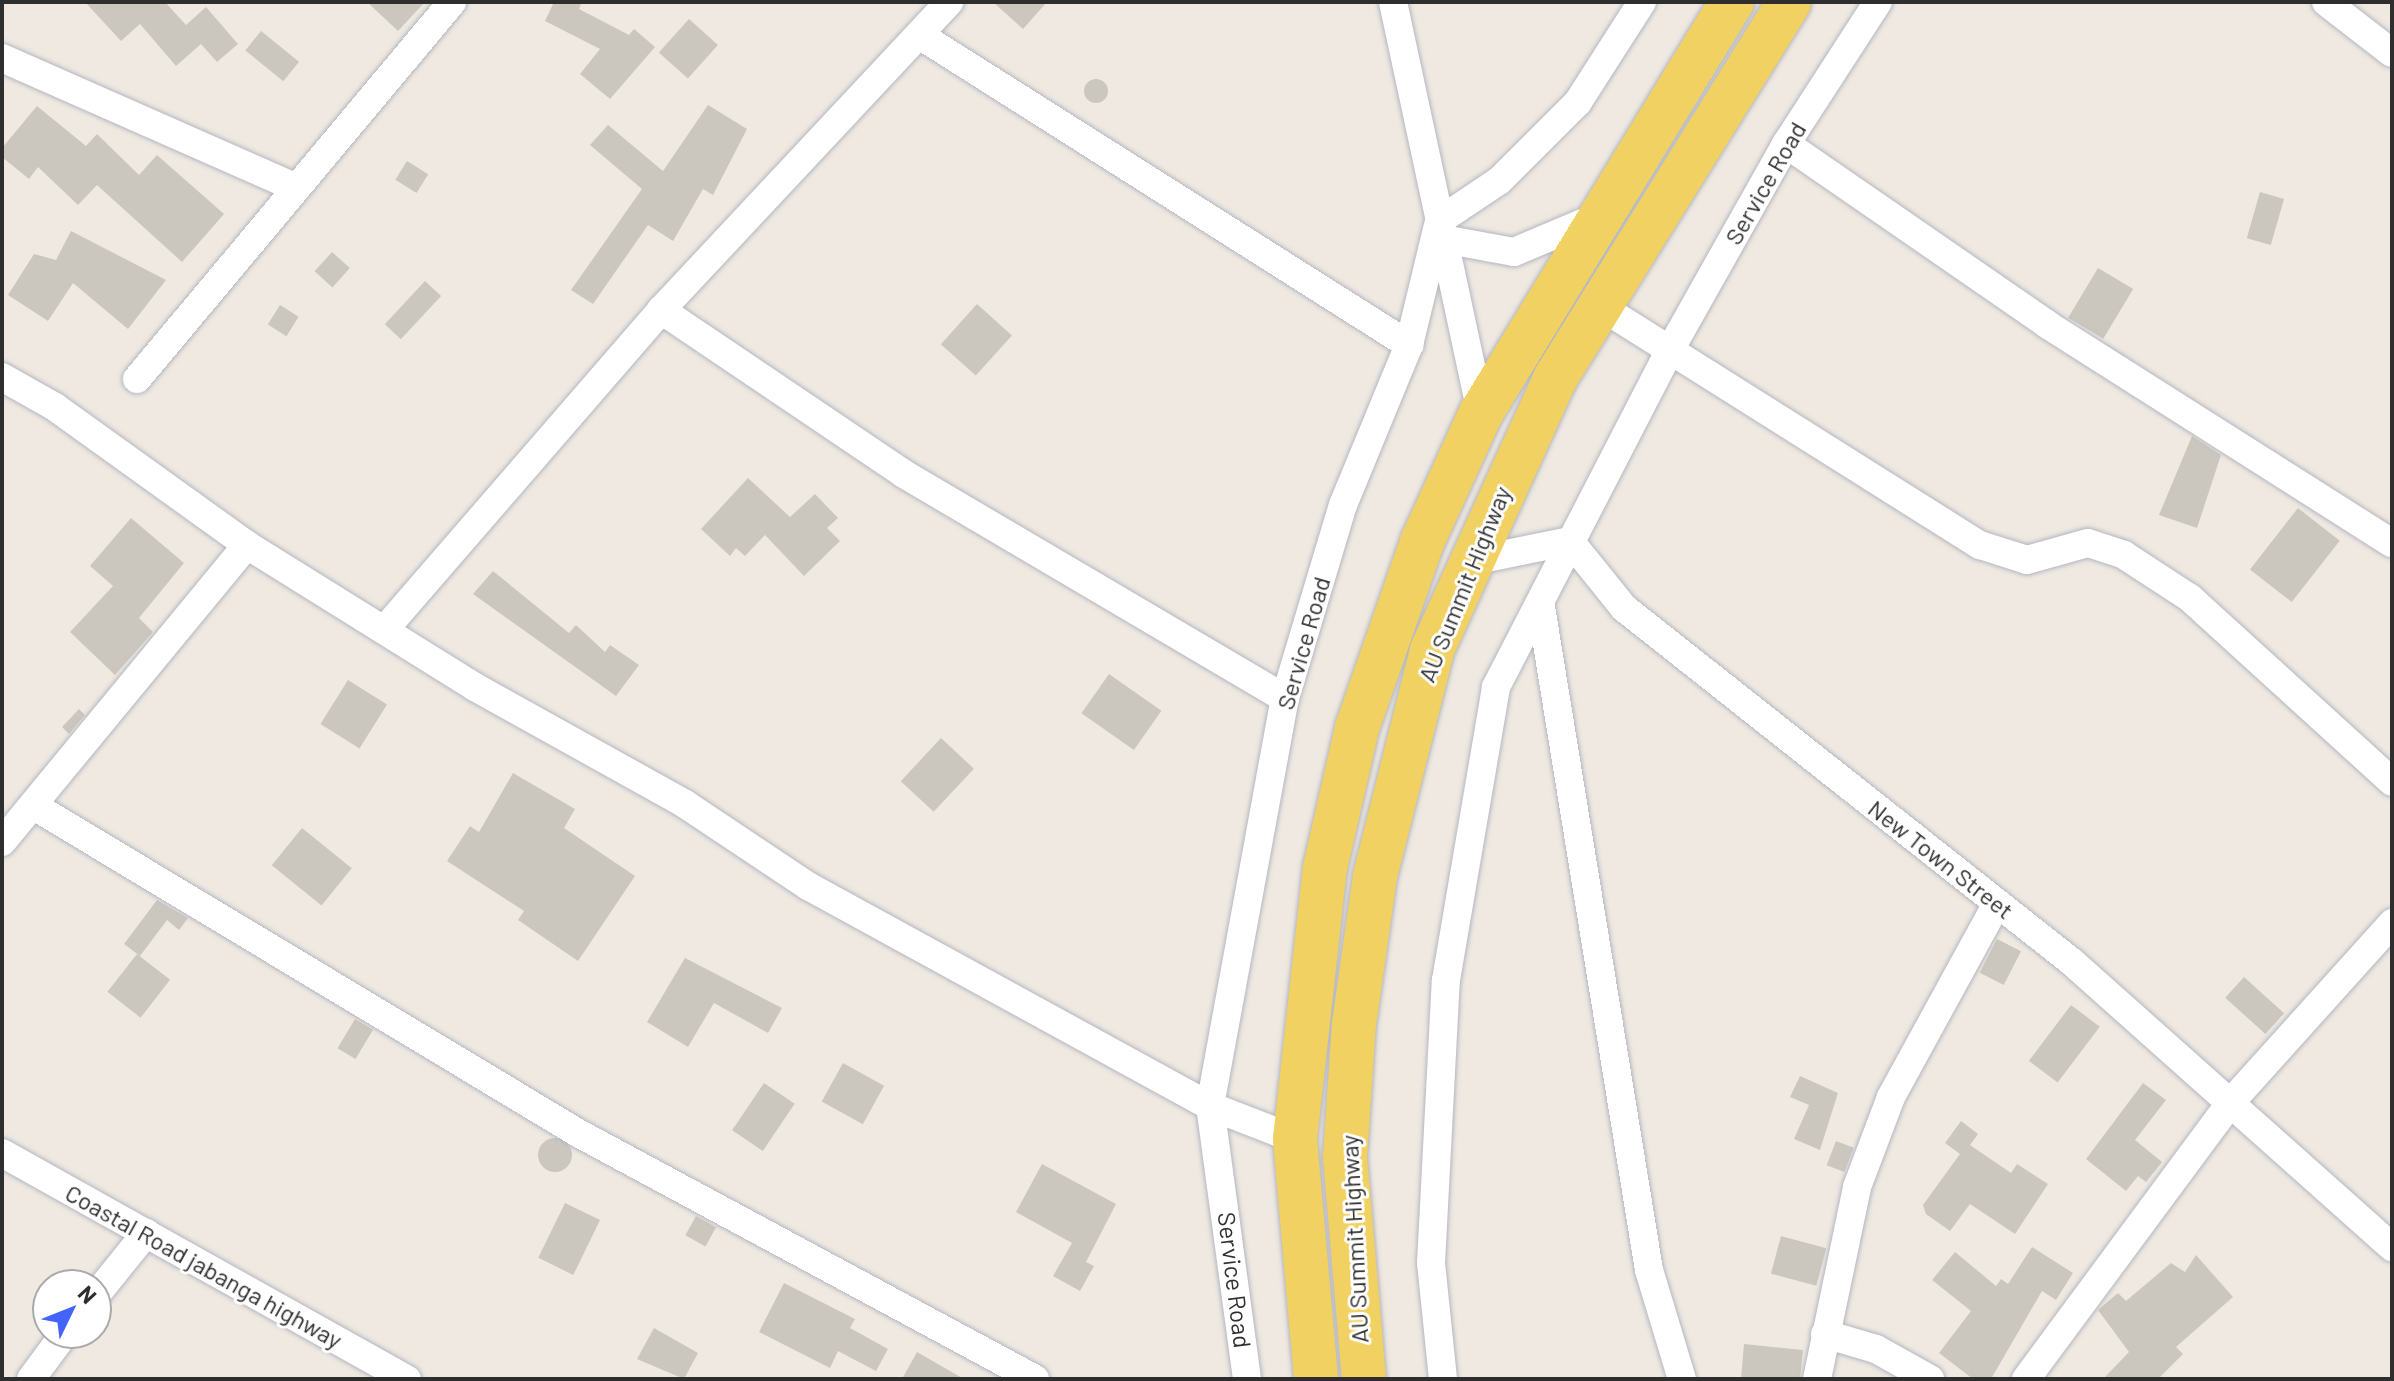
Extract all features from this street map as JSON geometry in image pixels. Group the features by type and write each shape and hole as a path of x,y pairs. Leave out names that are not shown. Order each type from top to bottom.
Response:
{"main road":[{"name":"AU Summit Highway","path":"1316,1379 1295,1139 1323,884 1357,728 1423,540 1481,413 1597,217 1732,2"},
{"name":"AU Summit Highway","path":"1364,1379 1345,1158 1354,1024 1405,739 1467,562 1556,377 1789,2"}],"street":[{"path":"137,379 452,2"},
{"path":"385,629 661,310 921,36 949,2"},
{"path":"1393,2 1481,413"},
{"path":"1441,230 1500,180 1578,102 1642,2"},
{"name":"Service Road","path":"1443,1379 1431,1263 1446,980 1496,687 1541,607 1570,541 1670,350 1786,144 1878,2"},
{"path":"2326,2 2392,53"},
{"path":"921,36 1409,345"},
{"path":"2,58 297,188"},
{"path":"1786,144 2048,325 2392,543"},
{"path":"1441,230 1514,252 1597,217"},
{"name":"Service Road","path":"1247,1379 1210,1106 1285,698 1343,505 1409,345 1441,230"},
{"path":"1600,306 1980,545 2027,560 2088,543 2124,555 2190,598 2392,782"},
{"path":"661,310 904,474 1285,698"},
{"path":"2,377 55,407 247,545 685,804 808,886 1210,1106 1295,1139"},
{"path":"1467,562 1570,541"},
{"name":"New Town Street","path":"1570,541 1624,608 1997,903 2231,1102 2392,1247"},
{"path":"2,842 247,545"},
{"path":"1541,607 1649,1270 1682,1379"},
{"path":"34,806 578,1133 1035,1379"},
{"path":"1817,1379 1857,1187 1891,1097 1997,903"},
{"path":"2026,1379 2231,1102 2392,923"},
{"name":"Coastal Road jabanga highway","path":"2,1153 401,1378"},
{"path":"112,1275 146,1233"},
{"path":"1825,1334 1876,1349 1930,1379"},
{"path":"31,1379 53,1349"}],"building":[{"path":"85,2 165,2 186,25 206,7 238,44 217,62 201,44 176,66 140,24 121,41"},
{"path":"367,2 425,2 398,31"},
{"path":"554,2 582,2 579,9 629,35 634,29 655,47 610,99 580,74 600,49 545,21"},
{"path":"993,2 1047,2 1023,29"},
{"path":"689,19 718,45 688,79 659,52"},
{"path":"261,31 299,62 283,81 245,50"},
{"path":"1091,79 1101,79 1108,86 1108,96 1101,103 1091,103 1084,96 1084,86"},
{"path":"708,105 747,129 713,195 703,189 673,241 648,225 593,304 571,290 642,189 590,145 608,125 663,171"},
{"path":"37,106 86,146 97,134 139,175 157,155 224,214 182,262 97,185 78,205 38,167 29,179 2,157 2,148"},
{"path":"407,161 428,174 417,193 395,180"},
{"path":"2260,192 2284,199 2271,245 2247,238"},
{"path":"71,231 166,280 128,329 73,283 48,321 8,295 34,254 56,260"},
{"path":"332,252 350,268 332,287 315,271"},
{"path":"2098,268 2133,289 2103,339 2068,318"},
{"path":"425,281 441,296 401,339 385,324"},
{"path":"977,304 1012,335 976,376 941,344"},
{"path":"280,305 299,317 286,336 268,325"},
{"path":"2192,436 2221,455 2197,528 2159,515"},
{"path":"748,478 790,517 815,494 838,518 827,528 840,541 804,576 765,535 745,556 736,548 730,556 701,529"},
{"path":"2298,508 2340,541 2292,602 2250,569"},
{"path":"131,518 184,563 139,618 153,632 115,675 70,632 113,586 90,566"},
{"path":"493,571 569,633 576,625 605,652 610,645 639,665 616,696 473,594"},
{"path":"1109,674 1161,711 1134,750 1081,713"},
{"path":"348,680 387,704 359,748 320,724"},
{"path":"79,709 85,715 69,734 62,727"},
{"path":"941,738 974,769 934,812 901,781"},
{"path":"513,773 575,809 564,828 635,876 578,961 518,920 524,911 447,861 470,826 479,832"},
{"path":"302,828 352,868 322,906 272,865"},
{"path":"157,900 188,918 179,930 167,920 140,956 124,944"},
{"path":"1997,939 2021,951 2004,985 1980,973"},
{"path":"137,954 170,980 141,1018 107,992"},
{"path":"685,958 782,1008 768,1033 714,1003 688,1047 647,1022"},
{"path":"2244,977 2284,1013 2265,1034 2225,998"},
{"path":"2071,1005 2100,1027 2058,1083 2029,1061"},
{"path":"355,1019 373,1030 355,1059 337,1048"},
{"path":"843,1063 884,1086 863,1124 822,1101"},
{"path":"1800,1076 1838,1093 1820,1150 1794,1139 1809,1105 1790,1097"},
{"path":"764,1083 795,1104 763,1151 732,1130"},
{"path":"2143,1083 2166,1100 2135,1140 2162,1162 2146,1182 2138,1176 2126,1191 2086,1159"},
{"path":"1961,1121 1978,1134 1970,1145 2011,1173 2017,1164 2048,1184 2015,1234 1970,1204 1950,1231 1926,1214 1923,1205 1960,1154 1945,1143"},
{"path":"555,1138 567,1143 572,1155 567,1167 555,1172 543,1167 538,1155 543,1143"},
{"path":"1836,1141 1854,1148 1844,1172 1827,1165"},
{"path":"1042,1164 1116,1204 1086,1262 1094,1266 1080,1291 1053,1276 1072,1243 1016,1212"},
{"path":"565,1203 600,1220 573,1275 538,1258"},
{"path":"696,1216 716,1227 705,1246 685,1235"},
{"path":"1781,1236 1826,1248 1816,1286 1771,1274"},
{"path":"2032,1247 2073,1273 2056,1300 2042,1291 1991,1379 1973,1379 1939,1353 1971,1311 1932,1280 1955,1252 1996,1286 2001,1279 2008,1284"},
{"path":"2196,1255 2233,1297 2176,1347 2183,1354 2158,1379 2103,1379 2129,1352 2098,1310 2118,1293 2126,1301 2171,1263 2185,1272"},
{"path":"784,1283 855,1319 850,1328 888,1349 876,1371 838,1351 830,1368 759,1332"},
{"path":"654,1328 698,1353 684,1379 637,1359"},
{"path":"1744,1344 1803,1350 1800,1379 1741,1379"},
{"path":"917,1352 964,1379 902,1379"}]}
